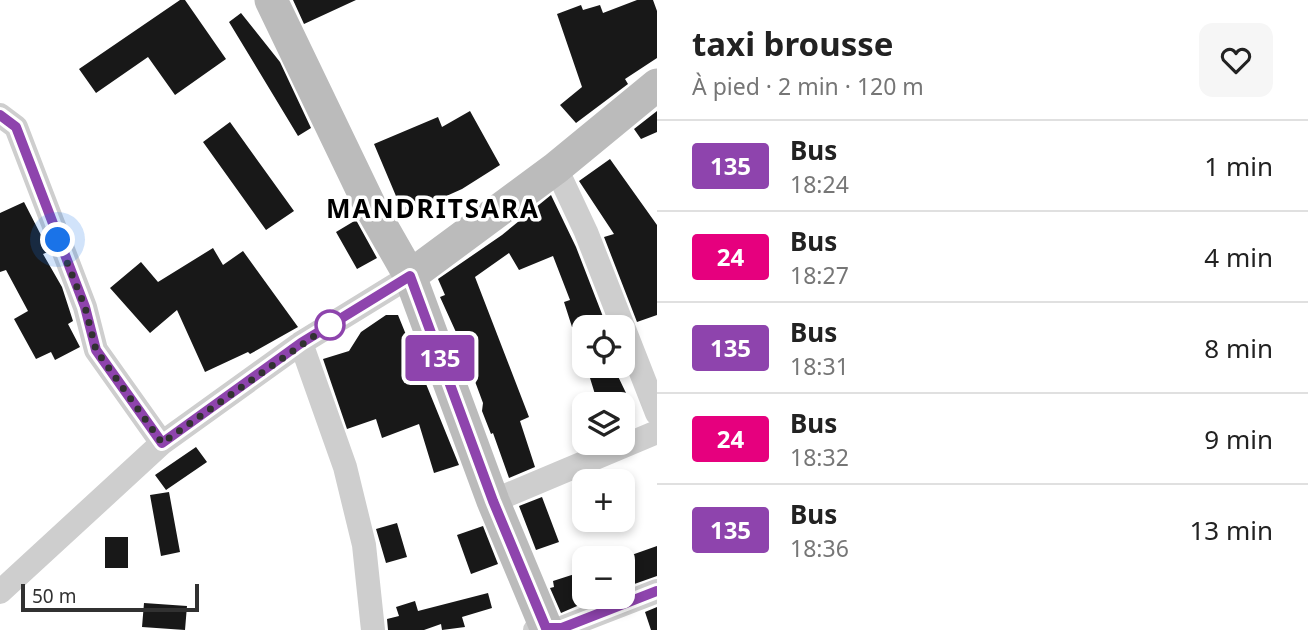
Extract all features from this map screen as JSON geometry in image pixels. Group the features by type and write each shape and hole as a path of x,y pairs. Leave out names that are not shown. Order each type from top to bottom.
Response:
{"main road":[{"path":"271,0 370,206 410,276 542,629"},
{"path":"410,276 556,168 657,85"}],"street":[{"path":"0,115 16,127 85,307 96,350 162,443"},
{"path":"556,168 586,232 657,413"},
{"path":"0,592 162,443 301,343 410,276"},
{"path":"301,343 345,467 361,532 373,630"},
{"path":"493,501 657,432"},
{"path":"542,629 562,628 657,591"}],"building":[{"path":"180,0 185,0 226,59 175,95 148,57 96,93 79,69"},
{"path":"293,0 356,0 304,24"},
{"path":"637,0 653,0 657,11 657,58 625,79 628,84 576,123 560,105 582,87 557,14 581,5 583,10 600,5 603,13"},
{"path":"241,13 280,62 311,128 298,136 229,22"},
{"path":"470,111 500,165 462,189 404,215 374,144 438,117 442,127"},
{"path":"657,111 657,132 641,139 634,129"},
{"path":"230,122 294,211 266,230 203,142"},
{"path":"610,159 657,225 657,315 637,322 604,237 614,234 579,181"},
{"path":"551,195 576,247 602,315 572,315 572,327 564,302 570,300 553,256 519,270 509,253 475,277 529,417 520,421 535,467 509,478 482,411 483,403 460,341 440,297 445,295 438,279 502,235"},
{"path":"24,202 48,252 43,254 62,287 73,321 68,324 80,347 55,360 51,352 36,359 14,319 28,311 6,270 0,272 0,213"},
{"path":"356,220 377,258 357,269 336,232"},
{"path":"213,248 223,265 243,251 298,327 250,354 248,352 205,372 177,310 150,333 110,288 141,262 158,282"},
{"path":"386,315 398,315 459,465 434,473 419,424 382,438 376,419 347,429 323,359 349,351 361,332"},
{"path":"590,378 619,378 626,392 594,392"},
{"path":"196,447 207,462 166,490 155,475"},
{"path":"169,492 180,552 161,556 150,495"},
{"path":"542,497 559,542 536,550 519,506"},
{"path":"397,523 407,557 386,563 376,529"},
{"path":"483,526 498,564 471,574 457,535"},
{"path":"105,537 128,537 128,568 105,568"},
{"path":"657,546 657,576 635,584 635,554"},
{"path":"572,575 572,608 561,613 550,588 554,587 553,581"},
{"path":"488,593 492,608 462,617 465,627 442,630 441,624 424,630 388,630 387,619 399,616 396,607 415,601 418,611"},
{"path":"144,603 187,606 185,630 142,627"},
{"path":"657,607 657,630 651,630 645,612"}],"bus line":[{"name":"135","path":"0,115 16,127 40,196 85,307 96,350 162,443 301,343 410,276 493,501 546,628 562,628 657,591"}],"district":[{"name":"MANDRITSARA","path":"433,208"}],"route":[{"path":"58,240 85,307 96,350 162,443 330,325"}]}
